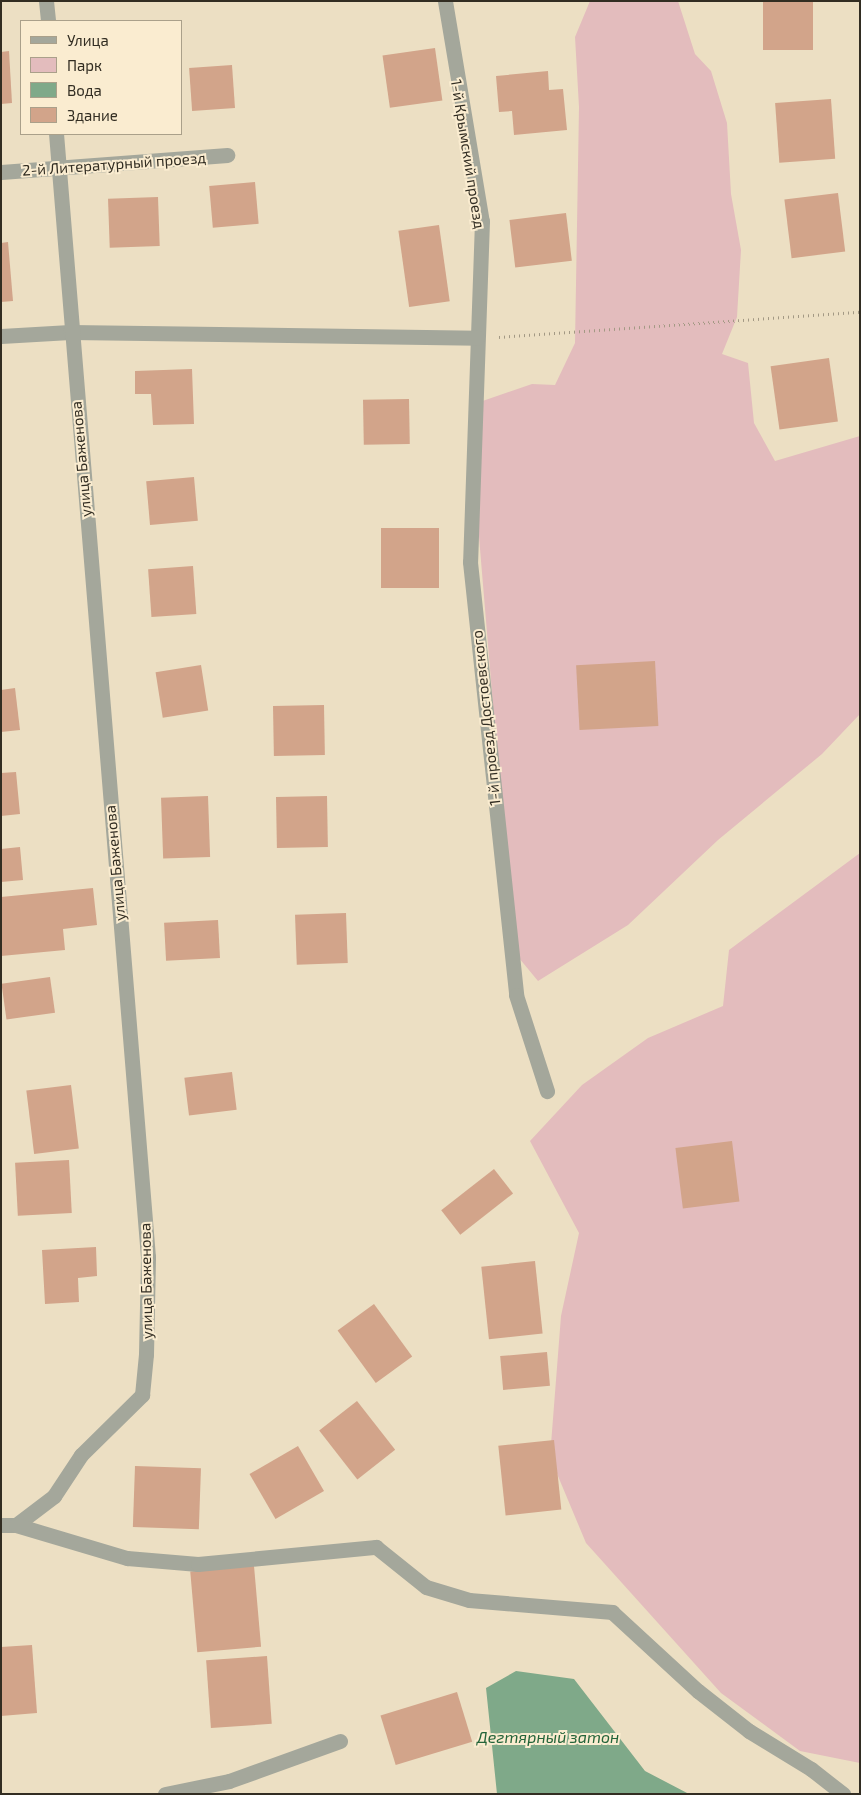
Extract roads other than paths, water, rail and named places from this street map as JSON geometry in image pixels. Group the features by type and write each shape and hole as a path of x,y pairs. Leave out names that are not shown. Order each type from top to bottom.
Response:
{"street":[{"path":"46,1 48,20"},
{"name":"1-й Крымский проезд","path":"445,1 482,221 477,338"},
{"name":"улица Баженова","path":"9,1525 54,1496 81,1455 142,1395 146,1354 148,1257 70,332 56,135"},
{"name":"2-й Литературный проезд","path":"1,172 227,155"},
{"path":"1,336 70,332 477,338"},
{"name":"1-й проезд Достоевского","path":"477,338 470,562 516,995 547,1091"},
{"path":"9,1525 128,1558 198,1564 376,1547 426,1587 469,1600 612,1612 698,1691 749,1731 811,1769 843,1794"},
{"path":"165,1794 229,1781 340,1741"}],"water":[{"name":"Дегтярный затон","path":"516,1671 574,1679 645,1771 689,1794 497,1794 486,1688"}]}
